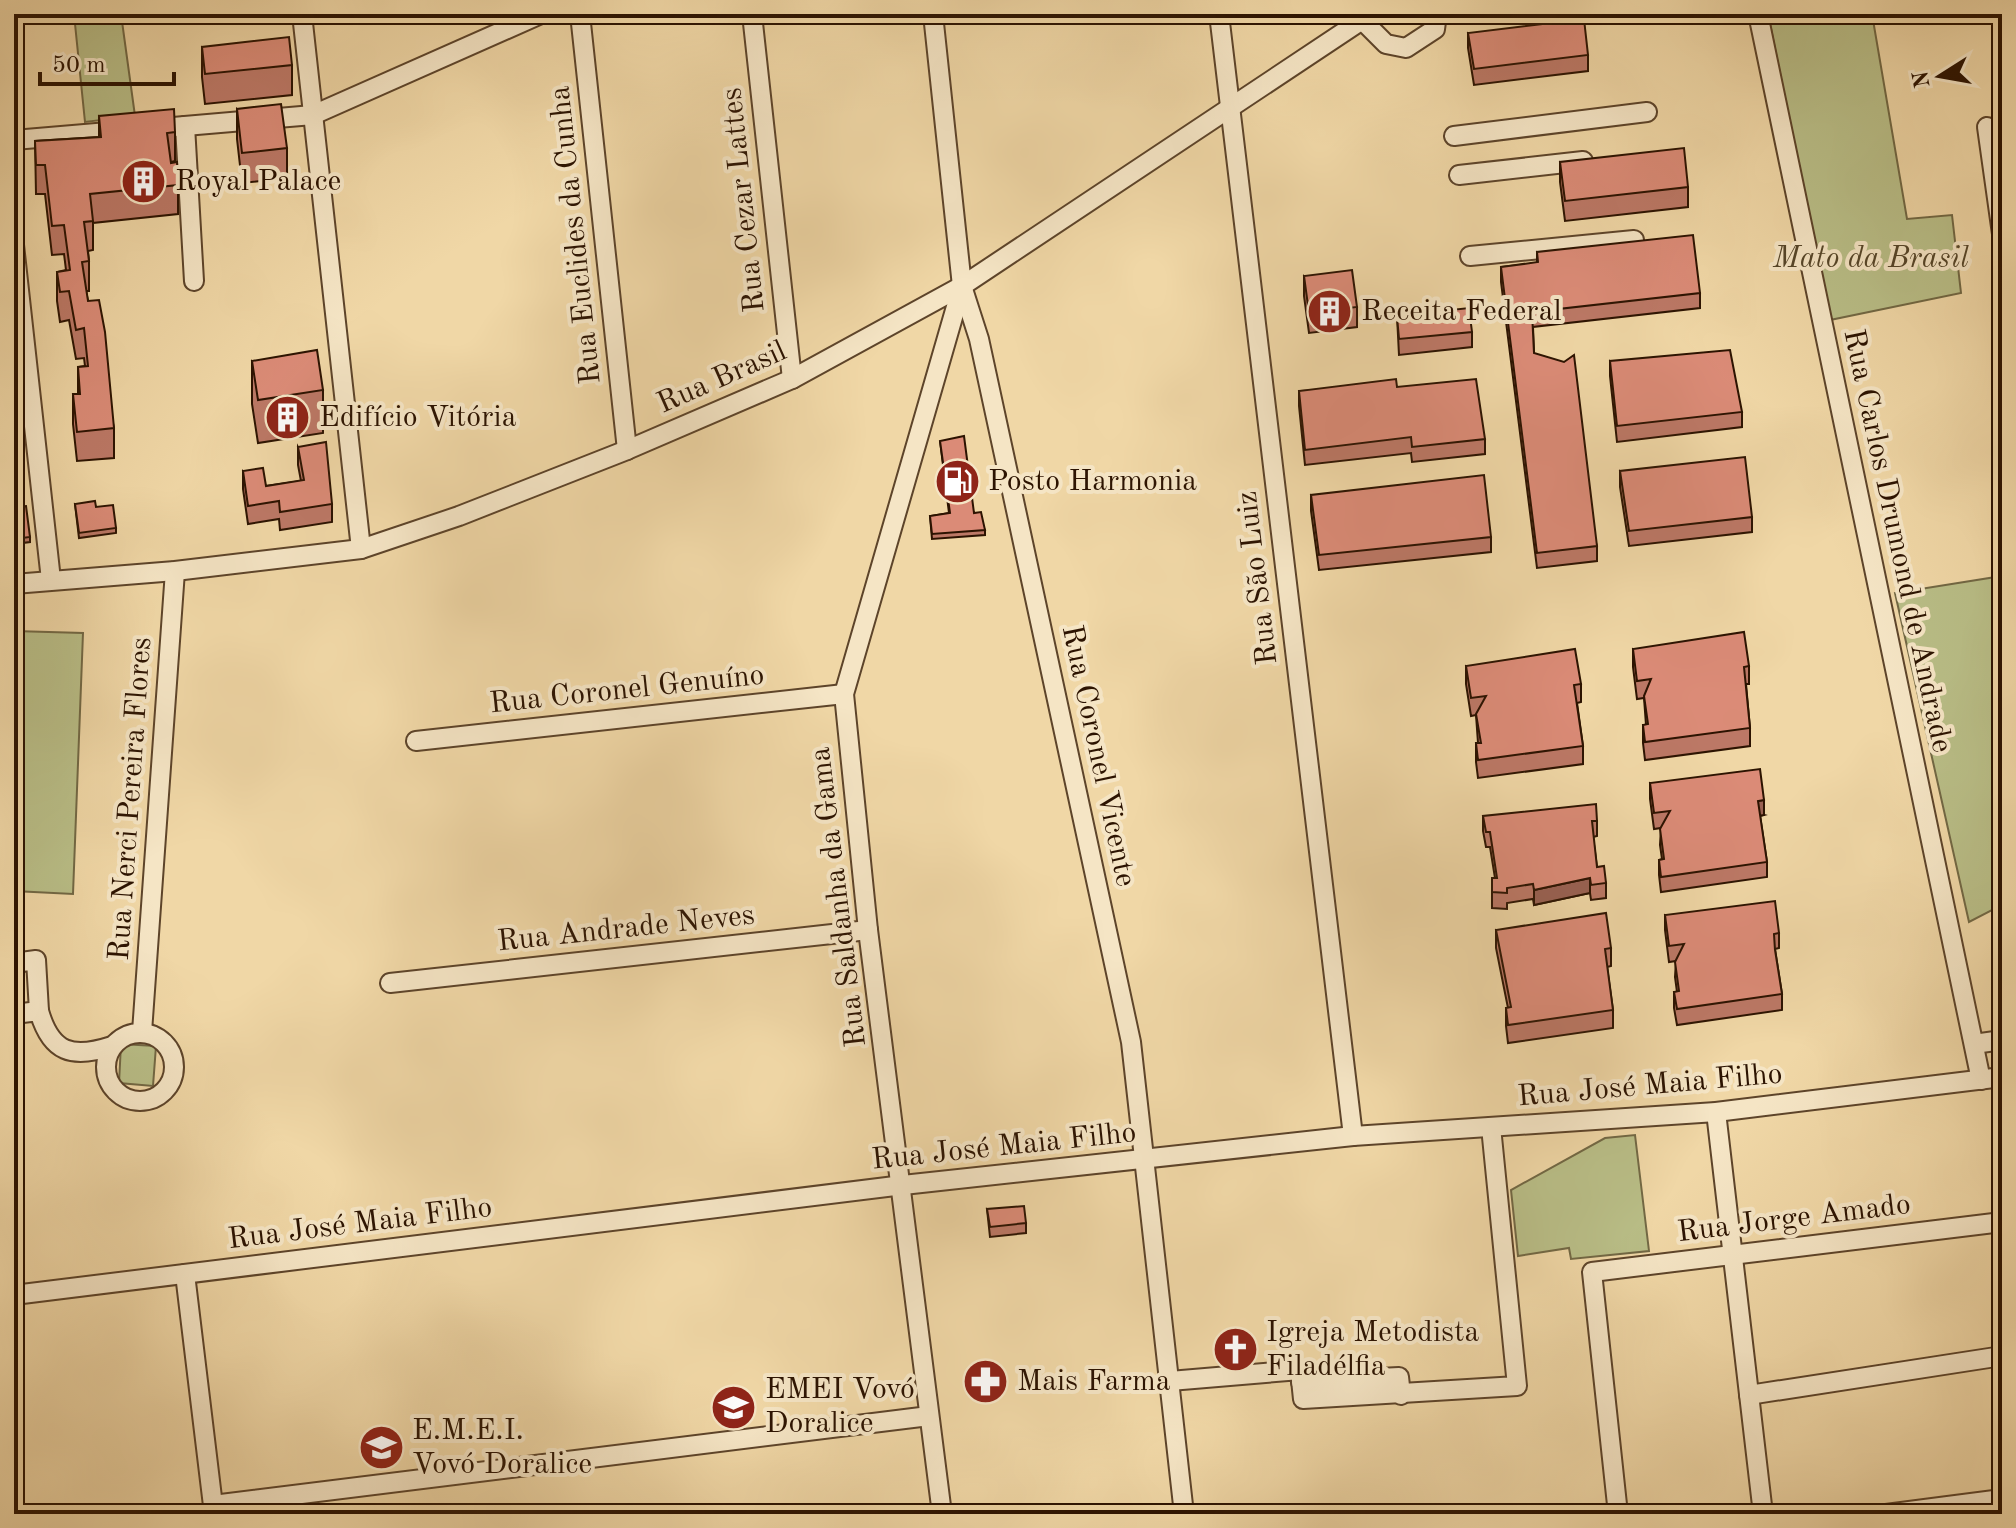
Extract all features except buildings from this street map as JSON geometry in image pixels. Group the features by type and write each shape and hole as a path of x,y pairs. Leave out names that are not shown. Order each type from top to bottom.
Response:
{"street":[{"path":"302,14 361,549"},
{"path":"14,140 313,115 541,14"},
{"name":"Rua Euclides da Cunha","path":"580,14 627,450"},
{"name":"Rua Cezar Lattes","path":"752,14 792,379"},
{"name":"Rua Coronel Vicente","path":"933,14 962,286 979,339 1124,1011 1147,1161 1184,1514"},
{"name":"Rua São Luiz","path":"1219,14 1353,1136"},
{"path":"1366,17 1386,44 1406,48 1435,29 1437,14"},
{"name":"Rua Carlos Drumond de Andrade","path":"1758,14 1981,1080"},
{"name":"Rua Brasil","path":"14,584 175,571 361,549 459,516 627,450 792,379 962,286 1366,17"},
{"path":"1454,136 1647,112"},
{"path":"185,126 194,281"},
{"path":"1987,127 2002,234"},
{"path":"1459,175 1600,159"},
{"path":"1470,256 1634,240"},
{"path":"14,245 51,580"},
{"name":"Rua Saldanha da Gama","path":"942,1514 903,1185 868,930 844,694 962,286"},
{"name":"Rua Nerci Pereira Flores","path":"142,1032 175,571"},
{"name":"Rua Coronel Genuíno","path":"416,741 844,694"},
{"name":"Rua Andrade Neves","path":"390,983 868,930"},
{"path":"14,963 36,960 39,1011 45,1032 55,1045 66,1051 93,1053 142,1032 164,1041 174,1062 169,1085 151,1099 130,1099 113,1088 105,1068 112,1046"},
{"path":"14,1014 39,1011"},
{"path":"1974,1044 2002,1040"},
{"name":"Rua José Maia Filho","path":"14,1295 903,1185 1147,1161 1353,1136 1716,1112 2002,1077"},
{"path":"1716,1112 1763,1514"},
{"path":"1170,1381 1300,1370 1301,1382 1399,1377 1401,1395 1517,1386 1491,1127"},
{"name":"Rua Jorge Amado","path":"1618,1514 1592,1272 2002,1222"},
{"path":"185,1274 213,1509 929,1416"},
{"path":"1749,1395 2002,1356"},
{"path":"1886,1514 2002,1499"}],"green space":[{"path":"74,14 121,14 135,116 85,122"},
{"name":"Mato da Brasil","path":"1768,14 1872,14 1907,219 1952,215 1961,293 1830,320"},
{"path":"2002,576 2002,905 1969,922 1895,593"},
{"path":"14,631 83,633 73,894 14,891"},
{"path":"121,1044 156,1046 153,1086 119,1083"},
{"path":"1635,1135 1649,1251 1571,1259 1569,1248 1518,1256 1511,1190 1605,1138"}],"place":[{"name":"Royal Palace","path":"144,182"},
{"name":"Receita Federal","path":"1330,312"},
{"name":"Edifício Vitória","path":"288,418"},
{"name":"Posto Harmonia","path":"957,482"},
{"name":"Igreja Metodista Filadélfia","path":"1235,1350"},
{"name":"Mais Farma","path":"986,1382"},
{"name":"EMEI Vovó Doralice","path":"734,1407"},
{"name":"E.M.E.I. Vovó Doralice","path":"381,1448"}]}
